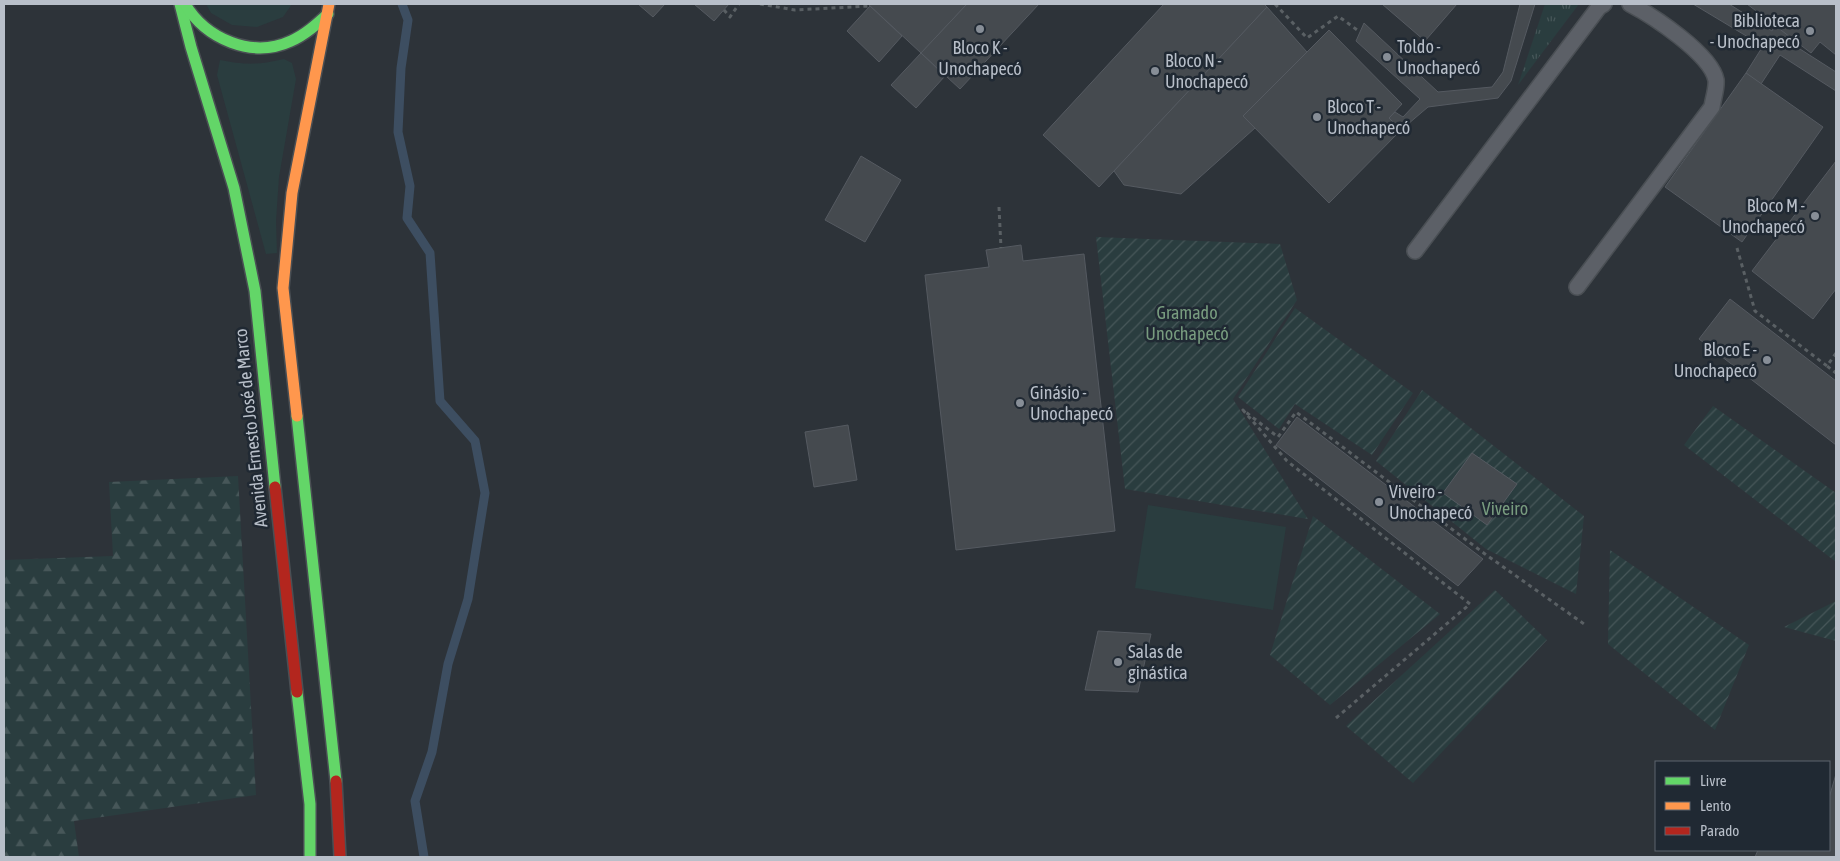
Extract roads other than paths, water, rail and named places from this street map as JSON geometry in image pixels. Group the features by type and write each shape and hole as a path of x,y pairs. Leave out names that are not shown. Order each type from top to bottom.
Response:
{"main road":[{"name":"Avenida Ernesto José de Marco","path":"180,4 191,47 234,188 255,290 278,521 310,804 310,857"},
{"path":"185,4 206,30 230,43 257,48 283,44 308,33 329,9"},
{"path":"329,9 292,193 283,288 338,803 340,857"}],"lane":[{"path":"1415,251 1599,7 1604,4"},
{"path":"1577,287 1712,108 1716,82 1711,68 1686,42 1646,13 1630,4"}],"waterway":[{"path":"402,4 408,20 401,68 398,132 410,186 407,218 430,253 440,401 475,441 485,493 468,599 448,664 432,752 415,801 424,857"}],"place":[{"name":"Bloco K - Unochapecó","path":"980,29"},
{"name":"Biblioteca - Unochapecó","path":"1810,31"},
{"name":"Toldo - Unochapecó","path":"1387,57"},
{"name":"Bloco N - Unochapecó","path":"1155,71"},
{"name":"Bloco T - Unochapecó","path":"1317,117"},
{"name":"Bloco M - Unochapecó","path":"1815,216"},
{"name":"Bloco E - Unochapecó","path":"1767,360"},
{"name":"Ginásio - Unochapecó","path":"1020,403"},
{"name":"Viveiro - Unochapecó","path":"1379,502"},
{"name":"Salas de ginástica","path":"1118,662"}],"park label":[{"name":"Gramado Unochapecó","path":"1187,323"},
{"name":"Viveiro","path":"1505,509"}]}
